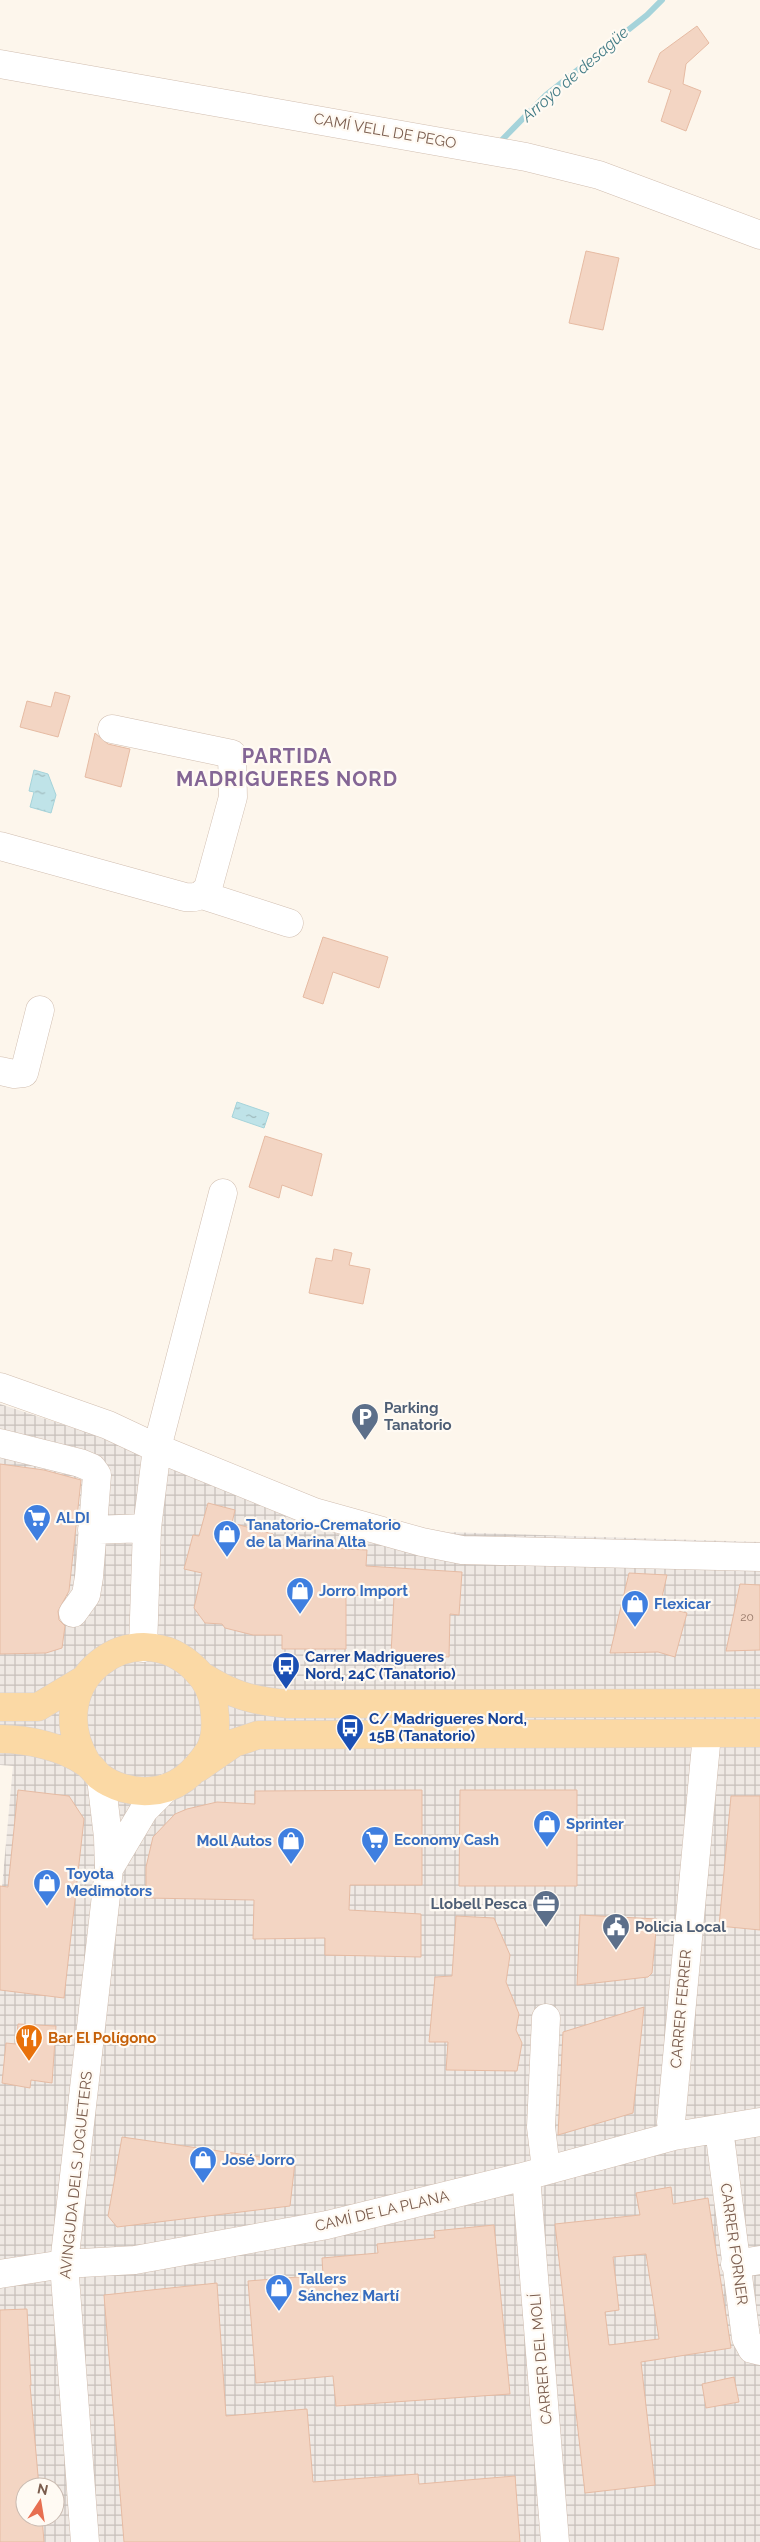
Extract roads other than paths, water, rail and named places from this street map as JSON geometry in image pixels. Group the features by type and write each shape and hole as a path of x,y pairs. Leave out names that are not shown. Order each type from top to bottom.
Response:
{"main road":[{"path":"0,1707 38,1708 83,1680 106,1658 127,1649 143,1648 171,1652 188,1662 202,1676 220,1688 254,1701 288,1704 760,1702"},
{"path":"198,1768 211,1747 216,1723 214,1698 202,1676"},
{"path":"83,1680 75,1696 72,1713 75,1739 94,1770"},
{"path":"0,1739 38,1743 133,1791 150,1791 166,1788 184,1780 234,1743 258,1735 760,1733"}],"street":[{"name":"CAMÍ VELL DE PEGO","path":"0,64 526,157 599,175 760,235"},
{"path":"0,846 185,897 195,898 208,888 233,797 232,754 112,729"},
{"path":"202,894 288,923"},
{"path":"0,1071 14,1074 24,1073 40,1010"},
{"path":"143,1648 147,1528 157,1448 223,1193"},
{"path":"0,1387 108,1424 157,1448 314,1512 422,1542 462,1550 760,1557"},
{"path":"0,1444 92,1468 97,1475 86,1595 73,1613"},
{"path":"92,1530 147,1528"},
{"name":"CARRER FERRER","path":"674,2136 671,2122 707,1734"},
{"name":"AVINGUDA DELS JOGUETERS","path":"85,2542 64,2264 109,1868 108,1837 94,1770"},
{"name":"AVINGUDA DELS JOGUETERS","path":"109,1868 144,1810 166,1788"},
{"name":"CARRER DEL MOLÍ","path":"546,2018 541,2127 536,2172 555,2542"},
{"name":"CAMÍ DE LA PLANA","path":"0,2274 64,2264 135,2260 326,2225 674,2136 760,2122"},
{"name":"CARRER FORNER","path":"719,2129 748,2262 746,2338 752,2349 760,2351"}],"water":[{"path":"34,770 48,774 56,795 51,813 30,807 34,792 29,791"},
{"path":"237,1102 269,1113 264,1128 232,1117"}],"waterway":[{"name":"Arroyo de desagüe","path":"498,144 546,95 647,15 662,0"}],"place":[{"name":"Parking Tanatorio","path":"365,1441"},
{"name":"ALDI","path":"37,1542"},
{"name":"Tanatorio-Crematorio de la Marina Alta","path":"227,1558"},
{"name":"Jorro Import","path":"300,1615"},
{"name":"Flexicar","path":"635,1628"},
{"name":"Carrer Madrigueres Nord, 24C (Tanatorio)","path":"286,1690"},
{"name":"C/ Madrigueres Nord, 15B (Tanatorio)","path":"350,1752"},
{"name":"Sprinter","path":"547,1848"},
{"name":"Economy Cash","path":"375,1864"},
{"name":"Moll Autos","path":"291,1865"},
{"name":"Toyota Medimotors","path":"47,1907"},
{"name":"Llobell Pesca","path":"546,1928"},
{"name":"Policia Local","path":"616,1951"},
{"name":"Bar El Polígono","path":"29,2062"},
{"name":"José Jorro","path":"203,2184"},
{"name":"Tallers Sánchez Martí","path":"279,2312"}],"district":[{"name":"PARTIDA MADRIGUERES NORD","path":"287,768"}]}
